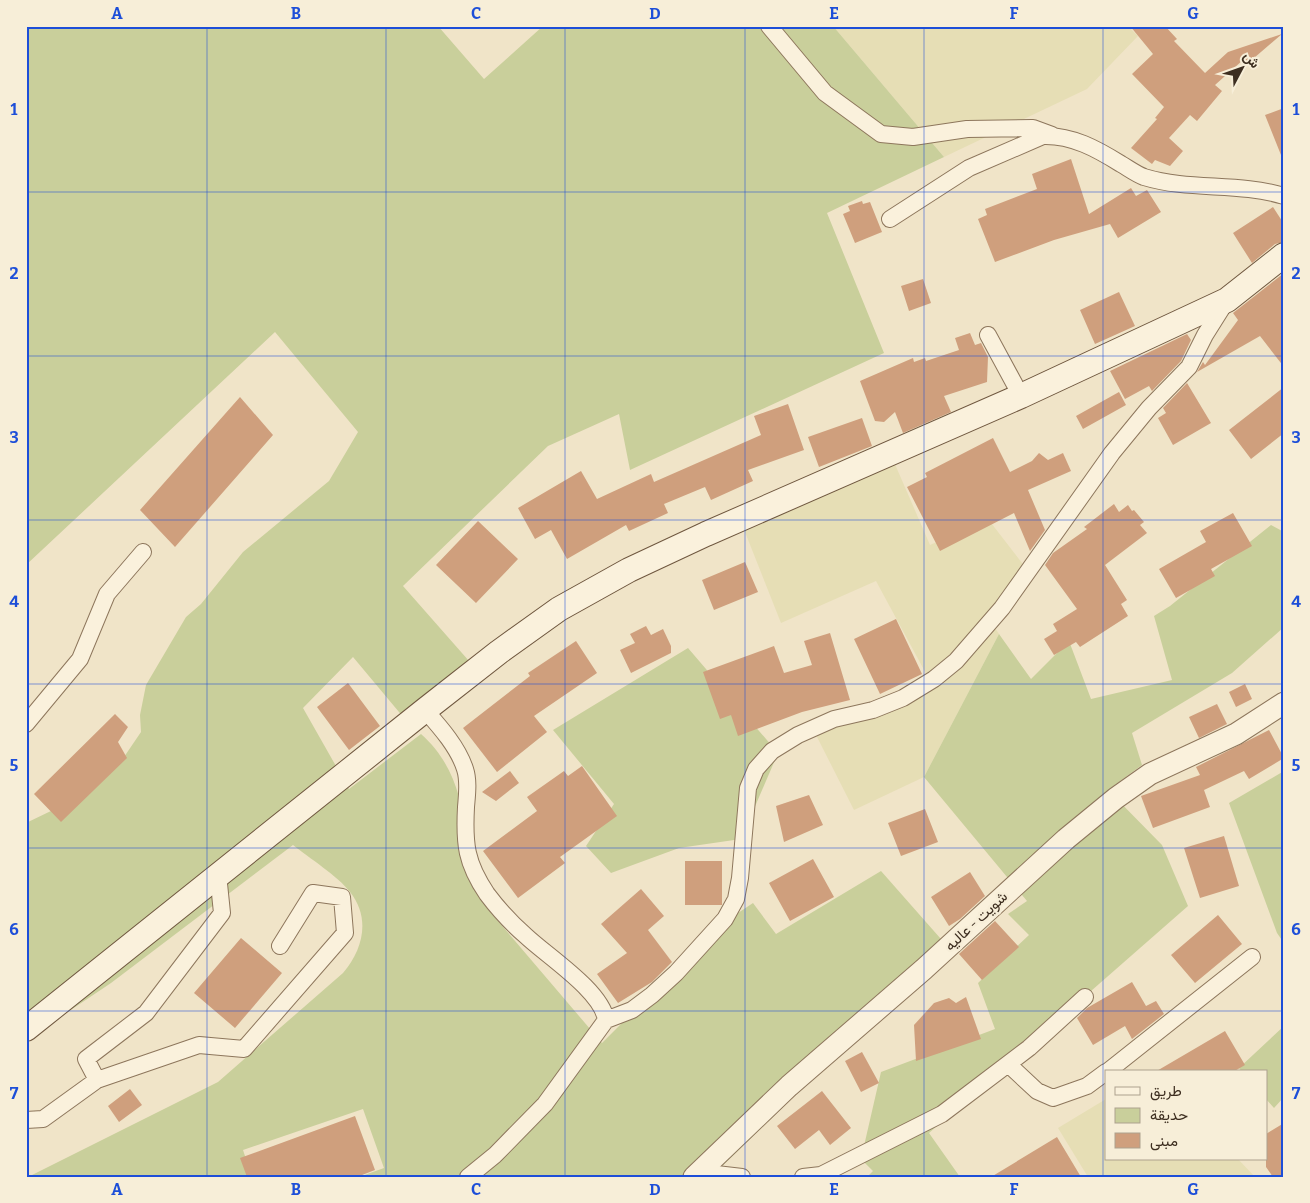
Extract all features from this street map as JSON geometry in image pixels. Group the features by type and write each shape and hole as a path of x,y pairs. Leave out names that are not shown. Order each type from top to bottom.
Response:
{"main road":[{"path":"26,1029 424,710 499,652 559,610 629,570 1021,396 1227,300 1284,255"}],"street":[{"path":"769,26 825,93 881,134 913,137 967,129 1033,128 1094,148 1141,176 1166,183 1195,187 1235,187 1284,196"},
{"path":"890,219 970,168 1043,136 1054,136"},
{"path":"468,1177 495,1155 545,1104 606,1020 632,1010 652,995 681,968 725,919 736,899 739,885 748,788 756,768 772,751 798,735 834,719 873,710 903,698 934,679 956,661 1002,608 1112,453 1149,408 1189,367 1205,335 1227,300"},
{"path":"988,335 1021,396"},
{"path":"26,724 80,659 107,594 143,552"},
{"name":"شويت - عاليه","path":"697,1174 789,1086 924,969 1066,839 1116,798 1150,774 1236,734 1284,703"},
{"path":"424,710 456,750 466,770 468,786 465,828 466,853 472,867 505,916 582,983 604,1011 606,1020"},
{"path":"97,1080 86,1059 146,1013 222,913 218,874"},
{"path":"26,1120 43,1119 97,1080 199,1045 244,1049 345,933 342,897 313,893 280,946"},
{"path":"1109,1070 1252,957"},
{"path":"803,1177 829,1172 942,1114 1029,1048 1085,998"},
{"path":"1008,1064 1037,1091 1053,1098 1086,1086 1105,1073"},
{"path":"697,1174 742,1177"}],"shaded area":[{"path":"833,26 1128,26 1138,36 1087,89 944,157"},
{"path":"891,455 930,545 988,519 1029,572 986,614 999,634 924,777 854,810 815,733 930,681 876,581 781,623 741,522"},
{"path":"1105,1100 1105,1160 1239,1160 1255,1177 1088,1177 1058,1128"}],"green space":[{"path":"26,26 438,26 484,79 543,26 833,26 944,157 827,213 884,353 630,470 619,414 548,446 403,586 469,661 404,718 353,657 303,708 349,789 421,734 438,753 450,773 458,794 472,862 487,908 602,1043 720,925 753,903 776,934 881,871 948,947 711,1177 359,1177 384,1168 363,1109 243,1150 252,1177 28,1177 218,1082 343,973 360,944 362,923 361,912 357,902 345,886 293,845 111,983 26,1040 26,823 53,810 124,757 141,732 140,715 146,685 186,617 201,604 243,552 329,481 358,432 275,332 26,565"},
{"path":"1271,525 1284,532 1284,627 1232,673 1132,733 1142,765 1108,790 1162,845 1188,906 929,1133 960,1177 867,1177 873,1171 861,1159 881,1072 995,1029 978,983 1029,935 1008,914 1027,901 924,777 999,634 1031,679 1069,641 1091,699 1172,680 1154,616 1170,606"},
{"path":"688,648 778,753 741,839 679,848 611,873 586,846 614,804 553,730"},
{"path":"1284,771 1284,943 1277,933 1229,803"},
{"path":"1284,1026 1284,1097 1274,1108 1268,1101 1268,1070 1240,1070 1239,1068"}],"building":[{"path":"1130,26 1165,26 1177,39 1174,41 1205,73 1228,52 1282,34 1247,64 1243,60 1215,85 1222,91 1197,121 1190,115 1169,138 1183,151 1170,166 1155,160 1152,164 1131,148 1157,119 1155,118 1164,107 1132,74 1153,54"},
{"path":"1284,108 1284,160 1283,160 1265,115"},
{"path":"1071,159 1089,214 1131,188 1136,196 1147,190 1161,212 1118,238 1110,224 1054,240 995,262 978,219 987,215 985,209 1037,189 1032,174"},
{"path":"862,201 863,204 870,202 882,232 855,243 843,214 850,211 848,206"},
{"path":"1273,207 1284,224 1284,242 1275,244 1252,263 1233,233"},
{"path":"1284,273 1284,367 1260,336 1197,372 1203,362 1205,365 1238,320 1233,313"},
{"path":"923,279 931,303 909,311 901,286"},
{"path":"1119,292 1135,326 1095,344 1080,310"},
{"path":"970,333 975,345 981,343 988,357 987,382 944,396 951,412 903,433 895,412 884,422 875,421 860,381 913,358 914,362 925,358 926,361 959,350 955,338"},
{"path":"1187,334 1191,340 1181,361 1152,391 1149,386 1125,399 1110,371"},
{"path":"1187,383 1211,423 1173,445 1158,418 1166,413 1163,408"},
{"path":"1284,387 1284,433 1251,459 1229,430"},
{"path":"1119,392 1126,405 1083,429 1076,416"},
{"path":"240,397 273,435 175,547 140,510"},
{"path":"788,404 804,450 748,470 753,481 711,500 705,487 664,504 668,513 629,531 626,525 567,559 551,530 535,539 518,508 581,471 597,499 651,474 654,482 761,435 754,416"},
{"path":"862,418 872,446 819,467 808,437"},
{"path":"993,438 1010,472 1032,461 1039,453 1048,460 1063,453 1071,471 1028,490 1045,530 1030,551 1014,513 940,551 907,487 927,477 925,473"},
{"path":"1114,504 1119,512 1128,505 1132,511 1134,510 1144,522 1140,525 1147,533 1105,565 1127,600 1121,604 1128,616 1080,647 1076,642 1054,655 1044,639 1057,631 1053,624 1077,609 1045,565 1053,553 1087,529 1084,527"},
{"path":"1233,513 1252,546 1211,569 1215,576 1176,598 1159,569 1206,542 1200,531"},
{"path":"478,521 518,559 476,603 436,565"},
{"path":"745,562 758,592 714,610 702,580"},
{"path":"896,619 922,674 880,694 854,639"},
{"path":"646,626 651,635 663,629 671,646 671,653 631,673 620,650 635,643 630,634"},
{"path":"830,633 850,700 802,712 738,736 731,715 720,719 703,672 774,646 784,673 812,665 804,641"},
{"path":"576,641 597,673 534,716 547,732 497,772 463,728 530,676 528,673"},
{"path":"348,683 380,726 349,750 317,707"},
{"path":"1245,684 1252,699 1236,707 1229,692"},
{"path":"1217,704 1227,724 1199,738 1189,717"},
{"path":"115,714 128,727 118,742 127,758 61,822 34,794"},
{"path":"1269,730 1284,758 1249,779 1244,771 1204,790 1210,807 1153,828 1141,796 1200,775 1196,767"},
{"path":"582,766 617,816 560,857 565,863 518,898 483,851 537,811 527,797 564,771 568,776"},
{"path":"510,771 519,783 496,801 482,792"},
{"path":"809,795 823,825 784,842 776,806"},
{"path":"925,809 938,842 901,856 888,823"},
{"path":"1224,836 1239,886 1200,898 1184,848"},
{"path":"813,859 834,897 790,921 769,883"},
{"path":"685,861 722,861 722,905 685,905"},
{"path":"970,872 985,896 960,919 949,926 931,897"},
{"path":"641,889 664,916 648,930 672,962 652,982 618,1003 597,974 627,953 601,924"},
{"path":"1218,915 1242,944 1195,983 1171,955"},
{"path":"995,921 1019,947 982,980 959,954"},
{"path":"241,938 282,973 235,1028 194,993"},
{"path":"1132,982 1146,1006 1156,1001 1164,1014 1132,1039 1125,1026 1093,1045 1077,1018 1087,1008"},
{"path":"966,997 981,1039 916,1061 914,1025 934,1003 949,998 956,1003"},
{"path":"1225,1031 1245,1065 1236,1070 1158,1070"},
{"path":"862,1052 879,1083 861,1092 845,1061"},
{"path":"130,1089 142,1105 119,1122 108,1106"},
{"path":"822,1091 851,1128 830,1145 819,1130 795,1149 777,1126"},
{"path":"355,1116 375,1170 357,1177 247,1177 240,1158"},
{"path":"1284,1123 1284,1177 1273,1177 1266,1167 1266,1160 1268,1160 1268,1133"},
{"path":"1057,1137 1081,1177 991,1177"}]}
